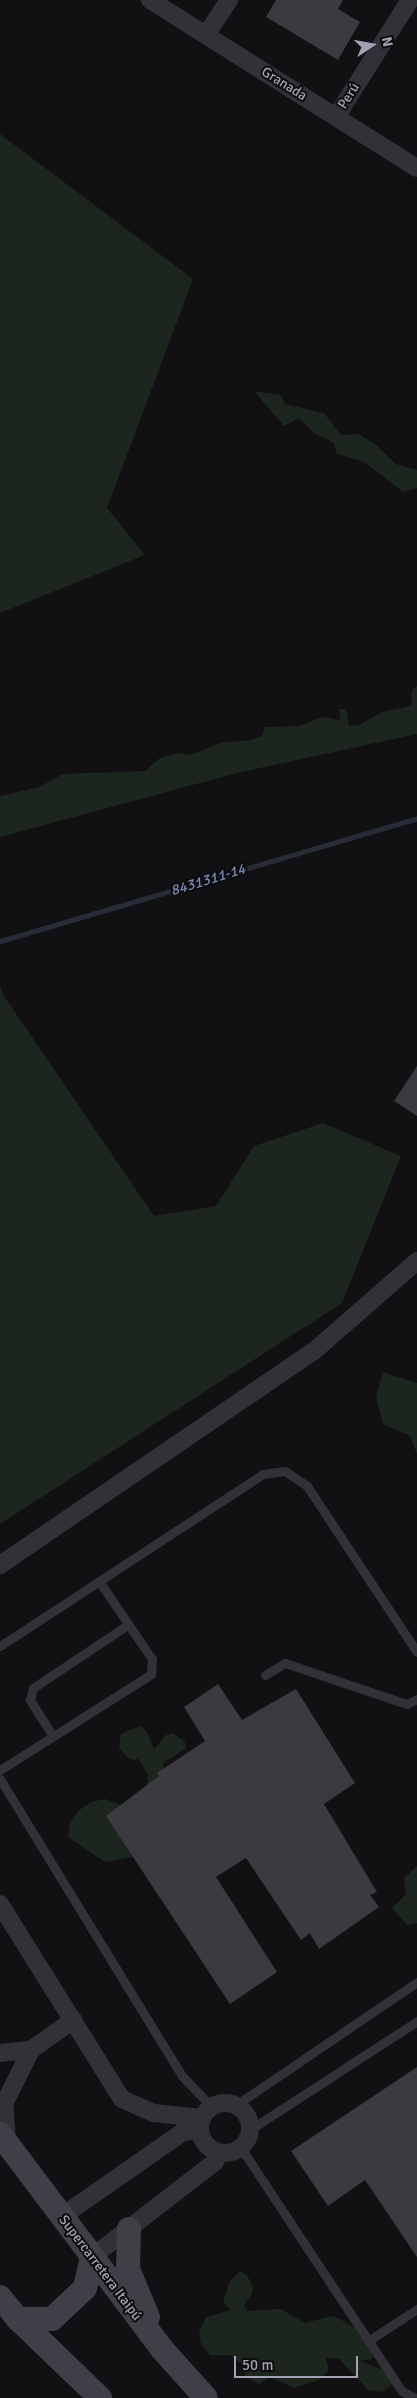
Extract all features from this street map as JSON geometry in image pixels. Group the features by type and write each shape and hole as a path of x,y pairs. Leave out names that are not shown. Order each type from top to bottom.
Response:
{"street":[{"name":"Granada","path":"150,0 417,168"},
{"path":"206,35 229,0"},
{"name":"Perú","path":"336,117 410,0"},
{"path":"0,1565 314,1352 417,1261"},
{"path":"0,1904 122,2099 154,2113 204,2118"},
{"path":"3,2139 4,2104 31,2050 74,2020"},
{"path":"0,2053 31,2050"},
{"path":"62,2217 204,2118 222,2103 236,2105 248,2116 251,2129 241,2148 218,2152 206,2144 204,2118"},
{"name":"Supercarretera Itaipú","path":"3,2139 161,2348 206,2398"},
{"path":"18,2319 52,2319 85,2288 92,2257 214,2162 218,2152"},
{"path":"129,2228 128,2269 161,2348"},
{"path":"0,2297 18,2319 100,2398"}],"lane":[{"path":"0,1646 263,1474 285,1471 307,1486 417,1652"},
{"path":"0,1770 151,1674 152,1658 99,1581"},
{"path":"53,1736 30,1700 33,1688 128,1624"},
{"path":"264,1675 285,1664 407,1704 417,1699"},
{"path":"0,1779 182,2076 204,2118"},
{"path":"236,2105 417,1982"},
{"path":"251,2129 417,2021"},
{"path":"241,2148 401,2394 415,2398"},
{"path":"368,2341 417,2309"}],"shaded area":[{"path":"0,134 193,279 107,508 145,555 0,613"},
{"path":"254,391 281,395 285,404 324,413 341,435 359,434 377,446 396,464 417,470 417,488 403,492 364,462 337,454 334,443 314,433 299,418 284,426"},
{"path":"417,686 417,734 237,773 0,837 0,796 39,787 63,774 145,771 160,758 179,753 190,755 220,743 250,740 262,736 265,727 299,726 323,717 340,720 339,709 346,709 349,726 359,725 382,712 411,706 412,690"},
{"path":"0,985 4,996 154,1216 216,1206 254,1146 323,1123 401,1156 342,1303 0,1524"},
{"path":"383,1372 417,1383 417,1454 410,1436 383,1424 376,1397"},
{"path":"140,1726 146,1730 154,1749 166,1735 173,1733 185,1742 186,1748 163,1763 164,1775 147,1789 148,1775 138,1758 135,1761 128,1758 119,1748 121,1734"},
{"path":"105,1799 131,1808 141,1847 132,1857 105,1862 68,1837 70,1823 78,1811 91,1802"},
{"path":"417,1866 417,1923 407,1925 392,1908 406,1894 404,1878"},
{"path":"240,2271 247,2275 253,2287 252,2294 244,2305 247,2311 281,2309 305,2323 331,2316 338,2318 357,2329 372,2352 373,2359 360,2361 386,2371 393,2384 382,2392 368,2390 339,2359 326,2358 329,2370 319,2380 294,2388 270,2377 259,2384 246,2377 241,2364 230,2355 210,2355 201,2344 199,2331 206,2317 230,2310 223,2302 230,2281"}],"building":[{"path":"276,0 343,0 338,9 360,22 338,60 266,17"},
{"path":"417,1066 417,1116 394,1101"},
{"path":"218,1684 242,1720 296,1689 355,1783 324,1804 377,1892 370,1895 379,1907 319,1949 310,1933 301,1940 246,1858 216,1877 277,1972 230,2004 106,1816 159,1776 157,1773 205,1741 184,1707"},
{"path":"417,2067 417,2257 365,2180 328,2206 291,2151"}],"waterway":[{"name":"8431311-14","path":"0,941 417,818"}]}
